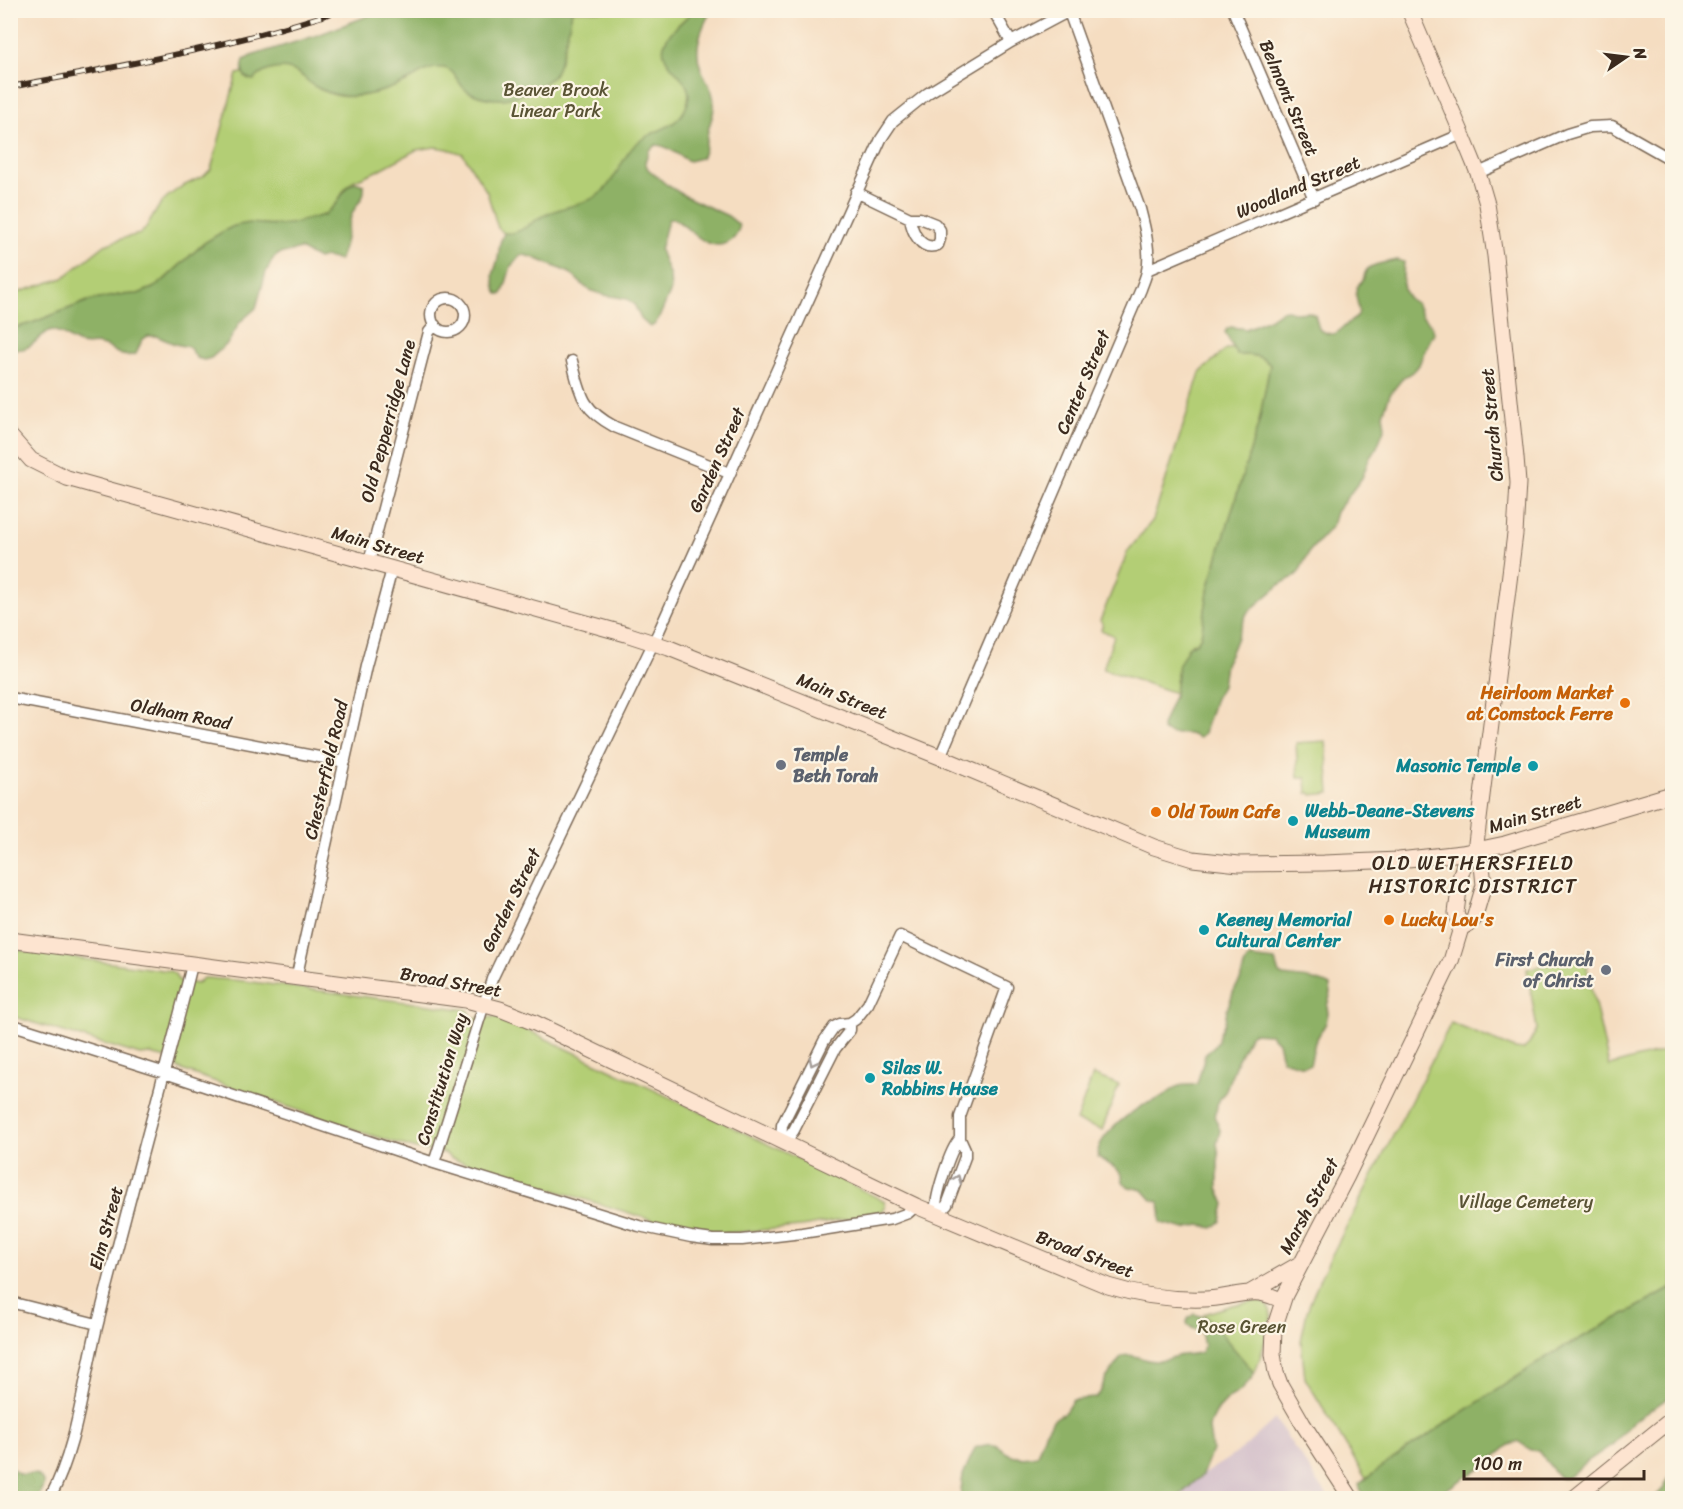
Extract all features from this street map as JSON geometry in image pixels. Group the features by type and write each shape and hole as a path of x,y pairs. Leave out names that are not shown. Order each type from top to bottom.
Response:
{"street":[{"path":"993,10 1011,42"},
{"name":"Belmont Street","path":"1233,10 1314,199"},
{"name":"Garden Street","path":"483,1004 499,962 653,642 881,139 893,121 928,93 1011,42 1070,11"},
{"name":"Center Street","path":"940,757 1148,270 1146,240 1140,209 1070,11"},
{"name":"Church Street","path":"1412,11 1478,173 1488,204 1518,483 1515,534 1475,851"},
{"path":"1478,173 1567,134 1590,127 1612,126 1672,160"},
{"name":"Woodland Street","path":"1148,270 1462,134"},
{"path":"856,192 909,218"},
{"name":"Old Pepperridge Lane","path":"369,562 429,332 435,325"},
{"path":"572,361 583,400 600,419 729,473"},
{"name":"Main Street","path":"10,436 31,459 67,478 653,642 940,757 1154,847 1193,859 1239,864 1324,863 1399,860 1475,851 1672,794"},
{"name":"Chesterfield Road","path":"296,979 366,666 392,569"},
{"name":"Oldham Road","path":"10,698 345,762"},
{"name":"Marsh Street","path":"1351,1498 1283,1392 1272,1354 1273,1336 1282,1300 1347,1176 1450,961 1461,928 1456,913 1461,874 1465,862 1475,851 1483,867 1484,885 1474,919 1461,928"},
{"path":"781,1142 794,1130 835,1049 850,1030 850,1023 868,1004 900,936 1007,987 960,1117 960,1139 964,1144 965,1156 946,1205 936,1215"},
{"name":"Broad Street","path":"10,940 445,997 483,1004 535,1023 916,1206 1085,1277 1127,1292 1159,1298 1223,1298 1254,1293 1282,1300"},
{"name":"Elm Street","path":"50,1498 73,1434 97,1324 192,965"},
{"name":"Constitution Way","path":"434,1163 483,1004"},
{"path":"10,1024 434,1163 639,1226 691,1237 713,1240 768,1237 900,1217 916,1206"},
{"path":"1244,1294 1256,1290 1301,1263"},
{"path":"10,1302 97,1324"},
{"path":"1575,1498 1672,1419"}],"shaded area":[{"path":"1275,1419 1329,1498 1177,1498 1202,1475 1240,1451"}],"green space":[{"path":"383,10 572,11 562,54 553,76 534,89 516,97 497,99 478,96 465,89 452,72 444,68 428,70 406,82 368,95 352,96 336,95 321,90 300,74 288,69 269,70 254,80 247,78 243,73 244,60 251,56 318,35"},
{"name":"Beaver Brook Linear Park","path":"397,10 693,11 677,26 664,54 687,85 689,93 686,108 676,121 634,146 596,229 537,220 520,231 504,233 498,228 487,192 463,154 435,147 416,150 353,181 336,204 324,215 286,225 257,224 230,228 204,243 157,286 138,294 88,301 11,329 10,295 63,278 105,245 140,234 167,197 204,176 211,169 237,74 298,62 296,72 331,94 347,97 388,89"},
{"path":"693,10 711,11 701,32 698,46 701,69 714,99 714,111 704,152 701,158 689,161 669,149 656,145 649,150 645,162 648,169 667,185 728,216 738,224 739,228 735,237 727,243 713,244 706,242 676,220 672,218 668,220 660,250 670,277 671,290 659,318 650,327 641,319 634,304 627,299 592,291 570,273 524,255 520,256 511,266 504,290 502,294 498,294 493,275 504,233 516,232 552,212 583,203 597,196 608,185 635,145 673,123 683,113 689,95 687,87 667,60 664,45 673,31"},
{"path":"355,182 364,185 364,193 351,216 339,260 325,257 318,259 300,249 279,254 273,259 266,272 256,308 240,322 228,343 211,358 204,360 197,358 189,347 156,336 148,336 142,340 136,354 130,355 120,354 105,346 81,344 51,330 25,348 14,349 11,343 11,329 88,301 138,294 153,288 204,243 234,226 249,223 290,224 324,215 336,204 348,186"},
{"path":"1397,260 1404,262 1404,291 1416,303 1422,316 1432,326 1434,333 1419,365 1403,378 1390,394 1383,414 1385,427 1377,447 1369,459 1362,478 1336,512 1332,526 1309,552 1299,572 1282,583 1247,613 1225,664 1222,686 1215,698 1204,733 1200,738 1189,734 1166,732 1162,730 1162,726 1175,693 1178,667 1188,647 1197,642 1201,636 1209,586 1259,422 1270,365 1259,357 1237,355 1225,332 1231,327 1246,329 1281,311 1288,310 1295,313 1309,312 1315,315 1319,329 1334,334 1358,315 1356,291 1367,269"},
{"path":"1226,349 1233,349 1237,355 1259,357 1270,365 1259,422 1209,586 1201,636 1197,642 1191,644 1178,667 1175,693 1103,669 1114,636 1101,630 1103,623 1100,621 1128,551 1153,520 1200,373"},
{"path":"1326,741 1330,793 1312,795 1307,793 1306,778 1298,778 1296,743"},
{"path":"10,949 170,971 178,980 197,984 203,978 244,981 468,1010 473,1018 501,1018 838,1178 884,1201 885,1208 876,1214 801,1227 728,1233 678,1228 450,1158 445,1153 416,1149 361,1132 179,1069 175,1060 150,1054 140,1055 11,1016"},
{"name":"Village Cemetery","path":"1586,953 1588,963 1586,964 1609,1066 1672,1049 1672,1288 1550,1355 1407,1449 1366,1479 1305,1378 1301,1341 1307,1311 1320,1278 1451,1023 1515,1049 1523,1050 1537,1029 1527,969"},
{"path":"1250,958 1275,961 1279,974 1283,976 1313,980 1330,986 1326,1023 1315,1042 1310,1065 1303,1066 1282,1060 1278,1042 1270,1034 1253,1033 1250,1035 1225,1092 1218,1100 1215,1118 1220,1130 1217,1144 1218,1188 1225,1204 1221,1221 1213,1228 1199,1225 1185,1229 1161,1223 1159,1202 1152,1200 1143,1190 1129,1187 1123,1182 1122,1175 1117,1169 1098,1157 1098,1150 1113,1128 1136,1110 1181,1085 1197,1084 1205,1055 1218,1042 1234,990"},
{"path":"1093,1075 1119,1085 1102,1130 1076,1121"},
{"path":"1672,1288 1672,1395 1633,1422 1613,1444 1567,1478 1560,1478 1538,1451 1531,1450 1519,1442 1509,1445 1486,1464 1433,1498 1364,1498 1359,1484 1407,1449 1550,1355"},
{"name":"Rose Green","path":"1255,1301 1266,1305 1272,1316 1251,1380 1204,1314 1232,1305"},
{"path":"1194,1314 1210,1320 1252,1370 1253,1376 1242,1390 1230,1397 1215,1413 1209,1429 1212,1450 1202,1475 1177,1498 960,1498 963,1475 975,1448 993,1444 1014,1456 1037,1455 1045,1433 1053,1420 1065,1412 1073,1400 1095,1398 1122,1356 1158,1361 1201,1352 1204,1346 1201,1332 1188,1326 1187,1322"},
{"path":"11,1468 20,1474 39,1476 44,1483 38,1498 11,1498"},
{"path":"1672,1476 1672,1498 1654,1498 1664,1488 1668,1478"}],"railway":[{"path":"10,87 218,45 341,10"}],"place":[{"name":"Heirloom Market at Comstock Ferre","path":"1625,703"},
{"name":"Temple Beth Torah","path":"781,765"},
{"name":"Masonic Temple","path":"1533,766"},
{"name":"Old Town Cafe","path":"1156,812"},
{"name":"Webb-Deane-Stevens Museum","path":"1293,821"},
{"name":"Lucky Lou's","path":"1389,920"},
{"name":"Keeney Memorial Cultural Center","path":"1204,930"},
{"name":"First Church of Christ","path":"1606,970"},
{"name":"Silas W. Robbins House","path":"870,1078"}],"district":[{"name":"OLD WETHERSFIELD HISTORIC DISTRICT","path":"1473,874"}]}
